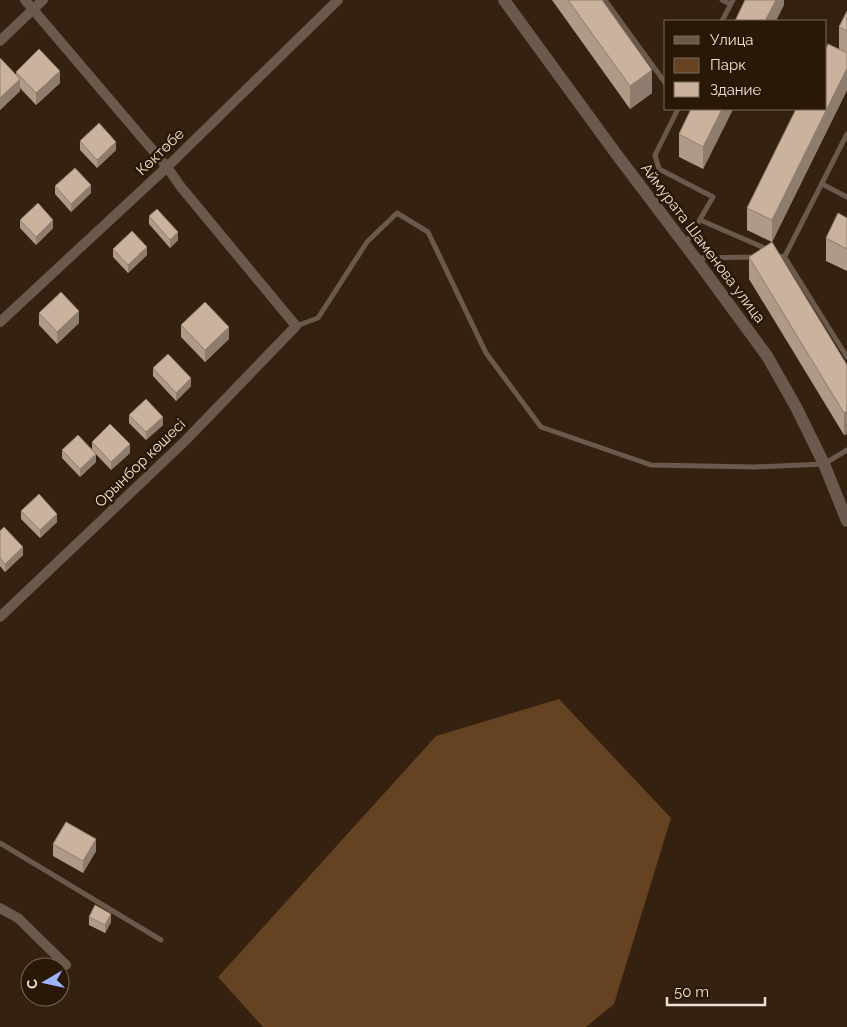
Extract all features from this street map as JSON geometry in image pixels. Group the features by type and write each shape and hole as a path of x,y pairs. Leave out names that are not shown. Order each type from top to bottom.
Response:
{"street":[{"path":"25,0 167,167 181,187 296,326"},
{"path":"0,41 43,0"},
{"name":"Көктөбе","path":"0,322 167,167 338,0"},
{"name":"Аймурата Шаменова улица","path":"504,0 767,356 796,407 824,464 847,521"},
{"name":"Орынбор көшесі","path":"0,617 185,441 296,326"},
{"path":"0,908 18,918 57,957"}],"lane":[{"path":"605,0 664,81"},
{"path":"722,0 732,2 723,20"},
{"path":"678,110 655,155 659,169 713,197 685,246"},
{"path":"785,256 847,134"},
{"path":"822,184 847,196"},
{"path":"296,326 318,318 367,242 396,213 428,232 486,353 541,427 651,465 755,467 824,464 847,450"},
{"path":"700,220 785,256 847,357"},
{"path":"696,258 785,256"},
{"path":"0,843 161,940"}],"green space":[{"path":"559,699 671,818 614,1004 586,1027 263,1027 218,977 436,736"}],"building":[{"path":"568,0 602,0 652,70 630,86"},
{"path":"745,0 776,0 766,20 735,20"},
{"path":"847,11 847,31 839,27"},
{"path":"828,44 847,53 847,68 827,109"},
{"path":"39,49 60,71 36,93 16,72"},
{"path":"0,58 20,79 0,98"},
{"path":"691,110 722,110 703,147 679,134"},
{"path":"796,110 826,110 772,220 747,208"},
{"path":"99,123 116,142 97,160 80,141"},
{"path":"75,168 91,185 71,204 55,186"},
{"path":"38,203 53,220 36,237 20,220"},
{"path":"157,209 178,232 170,240 149,216"},
{"path":"838,213 847,218 847,249 826,238"},
{"path":"132,231 147,247 128,265 113,249"},
{"path":"772,242 847,365 847,411 844,413 749,257"},
{"path":"61,292 79,311 57,332 39,313"},
{"path":"205,302 229,327 205,350 181,325"},
{"path":"168,354 191,378 176,393 153,368"},
{"path":"146,399 163,417 146,432 129,415"},
{"path":"110,424 130,444 111,462 92,442"},
{"path":"78,435 96,454 80,469 62,450"},
{"path":"39,494 57,514 40,530 21,511"},
{"path":"4,527 23,547 5,564 0,558 0,531"},
{"path":"66,822 96,839 83,861 53,844"},
{"path":"95,905 111,914 105,925 89,917"}]}
